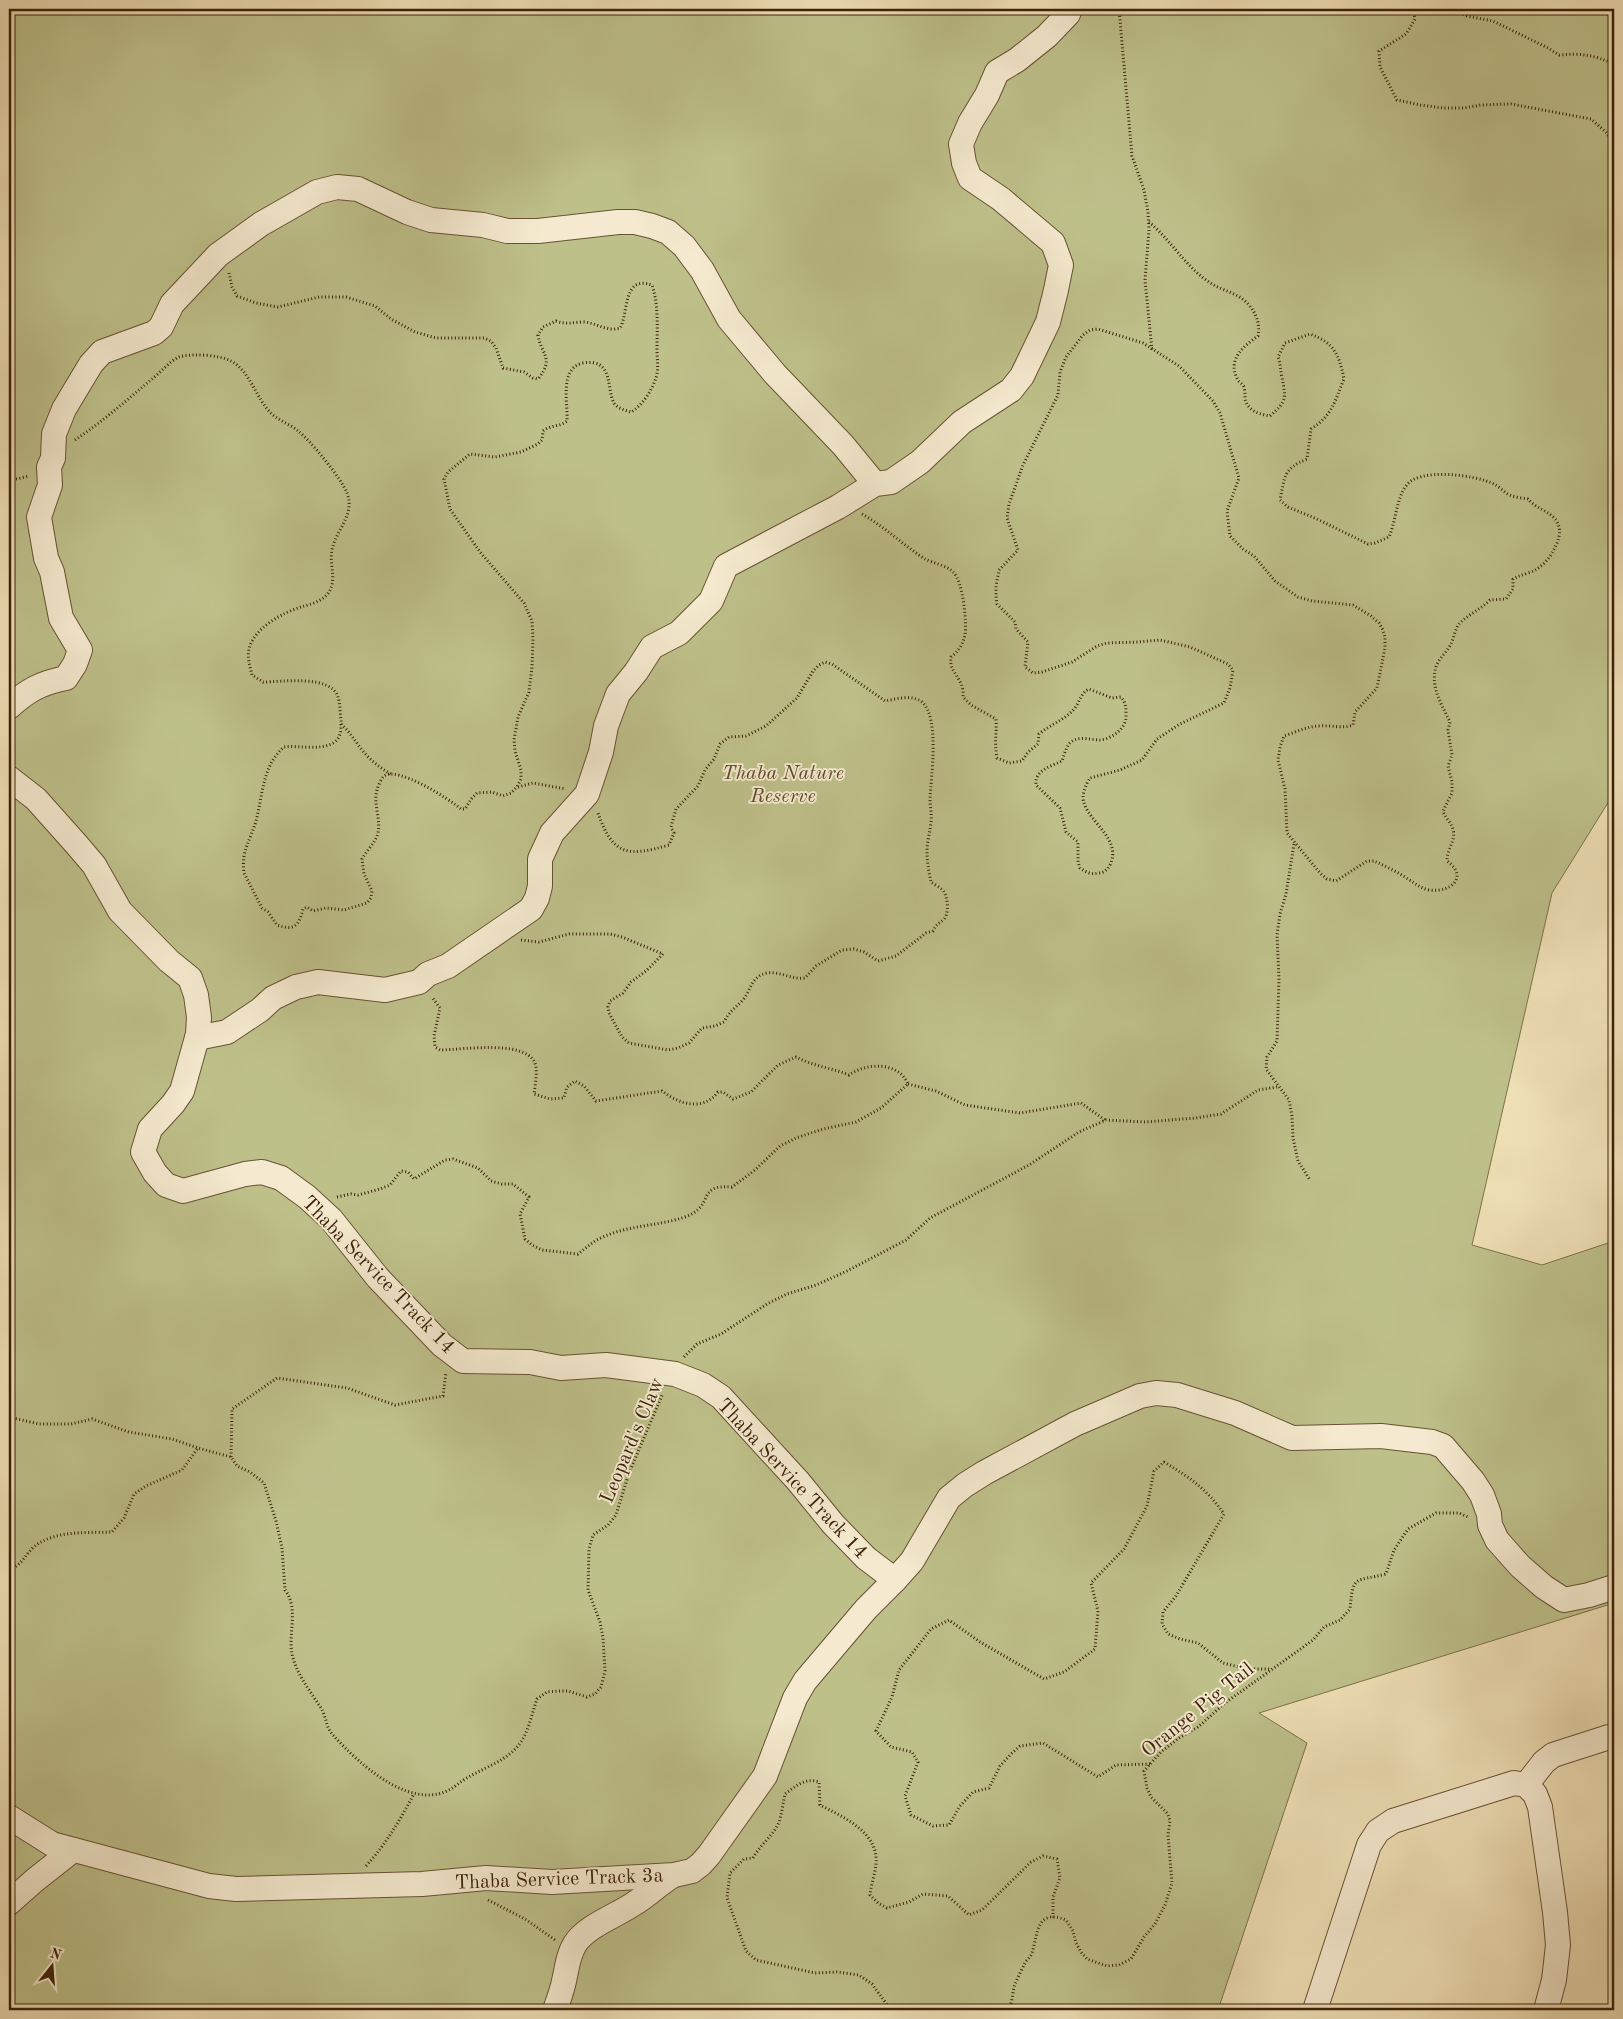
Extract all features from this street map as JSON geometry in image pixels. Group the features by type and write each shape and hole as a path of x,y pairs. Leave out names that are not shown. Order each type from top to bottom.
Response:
{"street":[{"path":"196,1038 227,1032 260,1010 273,998 296,987 318,982 385,990 419,982 428,974 448,966 531,909 538,898 540,859 552,833 587,794 601,752 606,726 618,694 636,672 652,647 679,632 711,601 726,566 838,507 874,484 891,482 920,462 962,422 1011,390 1022,376 1048,322 1061,265 1053,243 1002,199 970,178 964,163 961,144 997,72 1017,60 1047,36 1068,14 1070,9"},
{"path":"9,707 24,693 44,683 66,678 75,664 80,650 61,618 52,572 46,558 39,517 50,485 49,467 53,458 54,434 64,408 91,364 102,352 154,333 161,327 172,304 200,273 228,247 261,224 317,192 337,187 358,189 407,212 431,220 507,231 538,231 618,222 635,222 668,232 684,246 702,270 729,319 775,374 842,444 874,484"},
{"name":"Thaba Service Track 14","path":"9,778 36,799 77,845 94,866 120,910 169,961 190,978 196,995 199,1017 196,1038 182,1091 174,1104 150,1129 143,1152 154,1173 166,1185 183,1191 211,1184 226,1177 262,1172 281,1178 307,1197 331,1219 378,1278 442,1345 463,1360 504,1363 530,1362 561,1368 606,1365 675,1374 703,1385 721,1397 798,1481 832,1524 866,1558 895,1580"},
{"name":"Thaba Service Track 3a","path":"9,1817 52,1844 209,1886 236,1889 422,1884 486,1878 552,1882 674,1875 692,1871 709,1855 765,1776 795,1698 805,1681 866,1609 912,1560 943,1506 965,1485 1076,1424 1123,1402 1156,1393 1177,1395 1235,1413 1292,1438 1381,1436 1432,1442 1442,1446 1473,1481 1482,1495 1489,1514 1490,1525 1497,1540 1520,1566 1544,1587 1564,1600 1589,1596 1614,1587"},
{"path":"1526,1784 1552,1755 1609,1737"},
{"path":"1315,2010 1368,1845 1378,1831 1393,1821 1514,1783 1526,1784 1535,1794 1540,1807 1555,1912 1558,1945 1554,1980 1546,2010"},
{"path":"9,1904 35,1880 73,1850"},
{"path":"555,2010 570,1954 580,1937 635,1903 674,1875"}],"path":[{"path":"1120,9 1132,156 1144,190 1149,222 1145,280 1152,350"},
{"path":"1413,9 1415,19 1406,34 1379,51 1380,67 1397,100 1443,108 1464,108 1481,104 1511,104 1591,119 1607,134 1614,148"},
{"path":"1450,9 1467,16 1492,21 1559,55 1575,53 1592,55 1614,64"},
{"path":"838,507 850,508 869,517 926,559 953,572 959,580 965,604 965,635 958,652 950,657 950,664 964,687 963,697 971,705 996,719 997,729 994,744 997,758 1010,763 1022,760 1038,744 1039,734 1066,716 1075,707 1084,691 1089,688 1112,698 1121,697 1125,701 1127,720 1121,729 1112,736 1100,740 1080,739 1070,744 1062,761 1045,769 1038,774 1035,780 1036,785 1060,808 1066,832 1078,842 1078,862 1080,868 1093,874 1102,873 1108,868 1113,853 1106,835 1084,803 1083,796 1086,784 1090,778 1120,770 1142,760 1157,739 1180,724 1224,703 1230,688 1233,670 1228,664 1190,647 1160,640 1107,643 1097,646 1072,662 1033,673 1025,667 1028,642 1016,629 1016,622 997,604 996,586 999,570 1018,550 1007,518 1009,504 1023,465 1055,404 1058,395 1060,372 1070,351 1083,334 1090,330 1098,330 1143,343 1179,366 1213,401 1220,413 1239,478 1226,511 1230,536 1243,549 1258,559 1275,581 1298,598 1339,603 1362,609 1378,622 1385,636 1377,688 1355,712 1353,725 1346,728 1311,727 1284,736 1278,760 1285,789 1287,833 1315,869 1326,879 1336,881 1367,861 1374,861 1418,887 1439,890 1449,888 1456,882 1458,874 1454,866 1447,860 1453,840 1453,830 1443,811 1452,793 1452,782 1448,766 1452,755 1448,730 1450,722 1436,695 1436,667 1450,646 1458,624 1485,606 1490,600 1506,598 1512,589 1513,580 1517,576 1530,573 1545,562 1551,556 1559,538 1560,528 1555,519 1532,504 1528,499 1512,496 1494,484 1483,480 1440,474 1416,478 1407,484 1402,494 1389,537 1375,544 1356,540 1317,519 1288,507 1280,500 1284,478 1289,469 1307,459 1312,429 1323,422 1329,415 1344,380 1333,347 1328,342 1310,334 1294,338 1285,343 1278,358 1282,367 1281,376 1286,395 1283,403 1270,416 1252,410 1246,401 1244,385 1237,379 1234,368 1235,358 1240,351 1258,336 1260,325 1254,313 1242,298 1213,284 1195,271 1149,222"},
{"path":"228,247 228,264 232,287 237,296 278,307 318,297 346,297 375,306 391,319 415,332 436,338 484,338 491,341 496,348 503,368 524,372 538,379 546,366 547,357 539,342 538,335 543,327 556,321 562,324 585,322 613,330 620,328 626,314 627,296 632,289 640,284 652,284 657,308 658,364 656,378 635,410 631,412 614,404 610,382 600,365 590,362 579,364 571,369 567,378 568,410 566,421 563,424 548,427 543,431 542,440 538,444 520,452 494,457 470,454 448,472 444,479 450,509 480,552 524,603 532,621 532,667 528,692 518,717 514,740 515,751 521,770 521,779 517,787 511,793 503,796 492,792 477,793 465,809 416,782 391,774 381,768 362,751 349,731 341,723"},
{"path":"53,458 178,358 209,356 232,361 242,371 271,414 298,430 336,474 347,494 349,506 347,517 333,544 331,554 331,588 326,596 312,605 286,613 271,623 252,641 248,650 252,675 263,682 308,681 327,685 334,690 338,696 341,723 341,732 336,741 323,746 284,747 279,751 267,770 256,822 245,846 243,868 244,874 262,908 268,912 277,926 293,927 301,919 303,910 307,907 313,911 326,908 344,910 367,903 371,898 372,890 364,874 362,859 378,833 377,790 384,776 391,774"},
{"path":"490,937 538,942 569,934 610,934 663,954 646,971 631,982 623,993 610,1001 608,1007 609,1013 622,1037 628,1043 668,1050 689,1043 702,1028 724,1022 729,1012 742,1001 751,983 761,975 767,973 796,979 805,978 816,966 842,950 854,949 878,961 896,956 922,936 933,931 936,924 945,919 947,912 943,890 931,882 927,852 931,822 930,799 934,753 932,733 924,704 914,698 906,697 885,701 832,664 825,662 819,664 797,698 766,726 746,736 729,737 720,744 714,759 705,770 698,786 676,809 670,826 674,833 669,845 655,849 628,852 618,848 600,821 587,794 533,784 517,787"},
{"path":"1294,843 1277,935 1279,979 1277,1041 1268,1057 1266,1069 1277,1087 1289,1100 1293,1138 1298,1161 1310,1180"},
{"path":"419,982 425,993 436,1000 440,1008 434,1036 435,1047 440,1050 486,1047 520,1050 530,1056 536,1066 534,1094 550,1099 564,1098 567,1087 575,1081 584,1086 596,1101 662,1091 674,1100 688,1104 702,1104 712,1099 718,1092 723,1092 733,1099 751,1092 778,1065 796,1057 806,1063 832,1068 849,1075 856,1070 876,1065 899,1071 905,1077 908,1084"},
{"path":"908,1084 936,1091 965,1105 1020,1112 1081,1103 1106,1120"},
{"path":"307,1197 358,1195 390,1185 401,1171 408,1172 414,1178 445,1160 453,1159 478,1168 491,1181 512,1184 528,1197 520,1214 525,1239 532,1245 542,1250 578,1254 591,1243 616,1232 686,1217 700,1209 706,1201 709,1191 714,1187 732,1188 780,1146 796,1138 823,1129 856,1122 881,1108 908,1084"},
{"path":"675,1374 684,1358 697,1344 720,1334 767,1304 787,1294 816,1285 906,1240 930,1218 1028,1165 1079,1132 1106,1120 1145,1122 1221,1114 1258,1090 1277,1087"},
{"path":"231,1457 232,1410 278,1378 347,1388 395,1405 443,1396 446,1373 442,1345"},
{"name":"Leopard's Claw","path":"9,1417 39,1424 71,1424 92,1419 129,1432 172,1439 231,1457 237,1466 250,1472 264,1483 282,1548 286,1590 292,1611 292,1653 307,1687 324,1712 332,1735 368,1768 395,1788 414,1794 442,1794 509,1754 521,1742 537,1699 542,1695 548,1692 568,1691 587,1697 595,1694 601,1687 605,1671 603,1638 596,1606 588,1590 589,1549 593,1535 608,1525 616,1515 629,1473 663,1392 675,1374"},
{"path":"9,1569 16,1567 35,1546 60,1535 112,1532 124,1518 134,1494 146,1486 182,1470 198,1448"},
{"path":"1150,1764 1116,1765 1098,1777 1043,1743 1020,1746 1000,1766 988,1788 973,1792 960,1806 949,1825 933,1826 911,1815 905,1796 918,1762 912,1752 891,1747 876,1731 892,1697 899,1670 931,1629 949,1620 980,1642 1044,1679 1064,1672 1095,1649 1098,1611 1091,1583 1124,1549 1147,1506 1154,1471 1164,1462 1194,1480 1213,1498 1224,1514 1176,1596 1163,1612 1162,1624 1168,1634 1198,1643 1223,1664 1247,1669 1271,1669"},
{"name":"Orange Pig Tail","path":"1053,1918 1066,1920 1073,1930 1078,1947 1087,1959 1107,1966 1120,1966 1131,1959 1144,1937 1155,1924 1165,1905 1172,1882 1168,1835 1170,1821 1168,1814 1152,1797 1144,1771 1161,1752 1178,1738 1198,1727 1225,1703 1313,1640 1324,1628 1340,1620 1350,1609 1351,1592 1356,1582 1361,1578 1386,1574 1394,1550 1408,1529 1436,1512 1460,1513 1490,1525"},
{"path":"891,2010 872,1984 859,1976 837,1972 815,1973 756,1960 746,1951 727,1898 730,1873 744,1859 753,1858 766,1842 778,1823 785,1794 802,1782 813,1780 819,1782 820,1805 856,1825 868,1837 874,1848 876,1863 870,1895 878,1904 886,1908 909,1902 923,1894 948,1896 969,1915 982,1910 1031,1862 1043,1856 1058,1859 1060,1878 1053,1897 1053,1918 1044,1920 1039,1926 1032,1955 1025,1963 1014,1986 1013,2002 1008,2010"},
{"path":"347,1886 377,1853 399,1822 414,1794"},
{"path":"482,1897 551,1936 570,1954"}],"green space":[{"name":"Thaba Nature Reserve","path":"9,9 1614,9 1614,793 1552,893 1472,1245 1542,1265 1614,1241 1614,1603 1259,1713 1307,1743 1218,2010 9,2010"}]}
